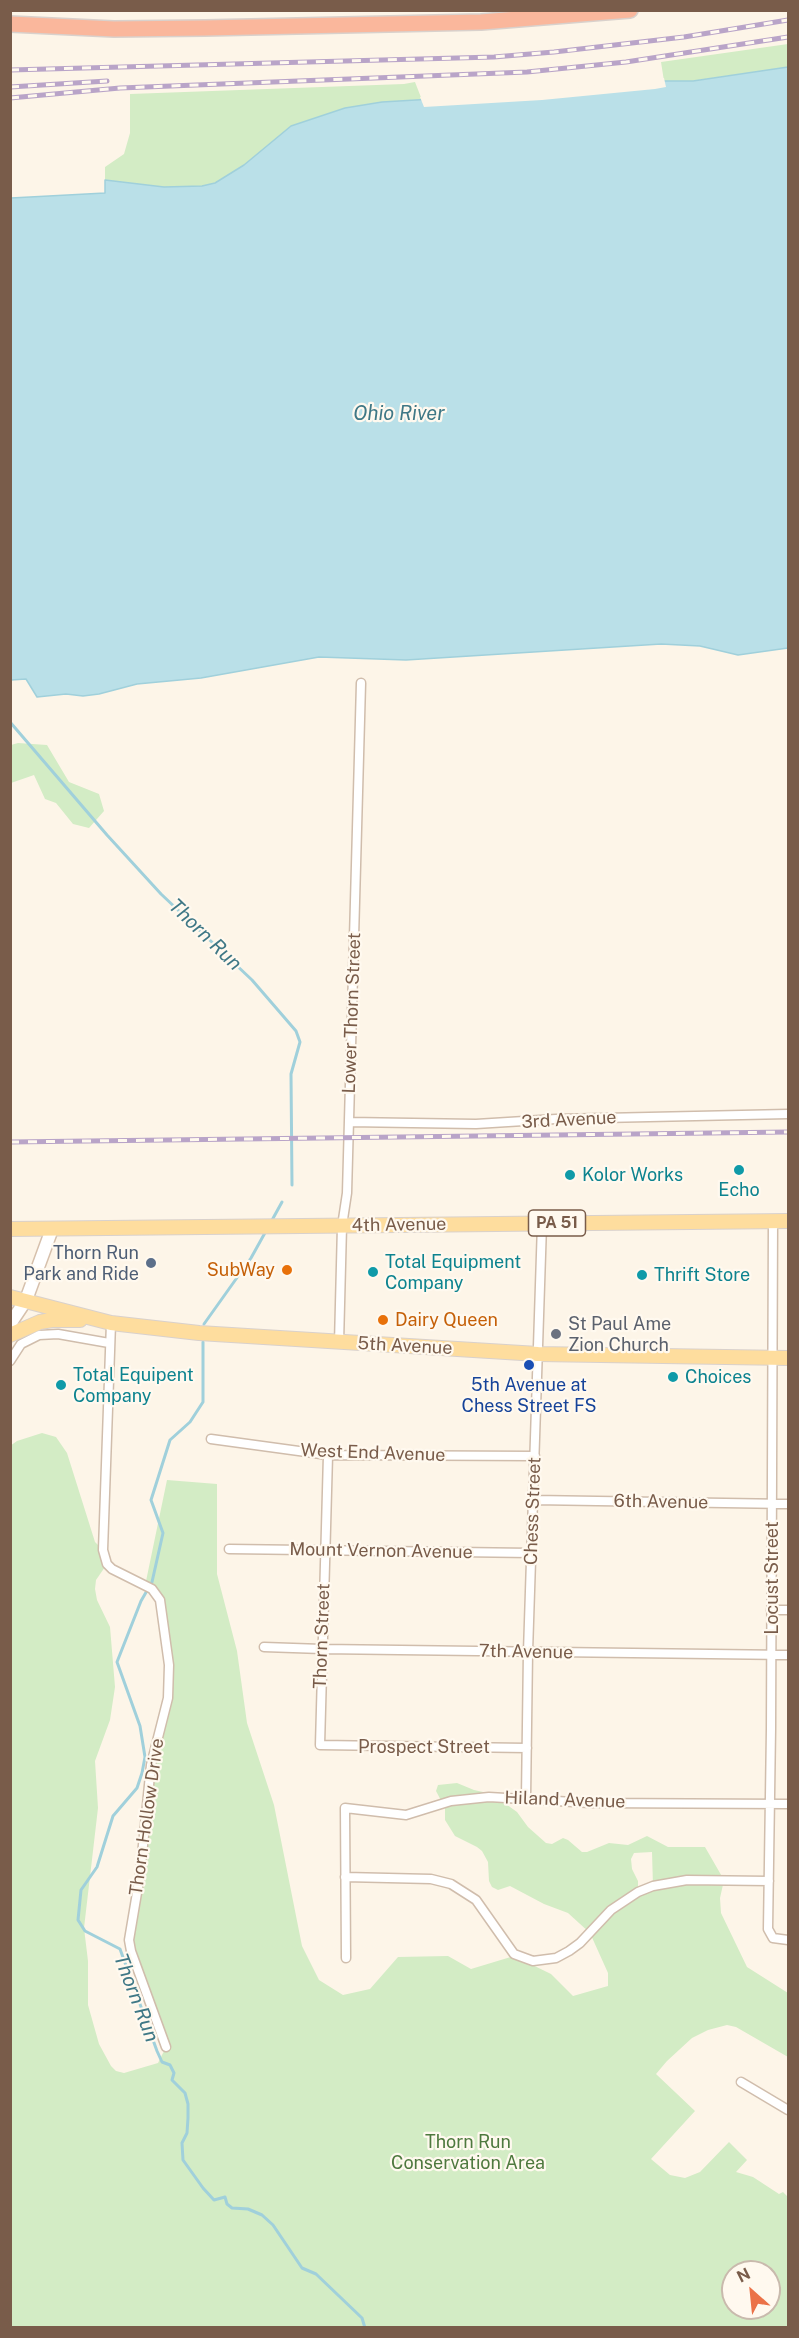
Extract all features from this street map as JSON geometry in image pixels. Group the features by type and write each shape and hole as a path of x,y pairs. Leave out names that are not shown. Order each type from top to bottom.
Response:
{"highway":[{"path":"10,24 114,29 481,22 630,10"}],"main road":[{"name":"4th Avenue","path":"10,1228 789,1221"},
{"name":"5th Avenue","path":"10,1297 111,1323 199,1333 538,1354 789,1358"},
{"path":"10,1335 28,1326 52,1320 111,1323"}],"street":[{"name":"Lower Thorn Street","path":"339,1343 342,1226 347,1193 361,683"},
{"name":"3rd Avenue","path":"349,1122 476,1124 556,1119 789,1114"},
{"name":"Locust Street","path":"772,1221 774,1358 768,1929 770,1935 777,1939 789,1940"},
{"name":"Chess Street","path":"526,1798 528,1652 542,1224"},
{"path":"10,1324 26,1300 52,1229"},
{"name":"Thorn Hollow Drive","path":"111,1323 103,1550 107,1564 112,1569 148,1587 160,1600 163,1609 170,1682 151,1766 140,1875 129,1940 131,1952 166,2047"},
{"path":"10,1361 21,1344 39,1335 58,1334 109,1343"},
{"name":"West End Avenue","path":"211,1439 328,1455 535,1456"},
{"name":"Thorn Street","path":"320,1745 328,1455"},
{"name":"6th Avenue","path":"534,1500 789,1504"},
{"name":"Mount Vernon Avenue","path":"230,1549 532,1553"},
{"path":"771,1610 789,1610"},
{"name":"7th Avenue","path":"264,1647 322,1650 789,1655"},
{"name":"Prospect Street","path":"320,1745 527,1748"},
{"name":"Hiland Avenue","path":"345,1877 345,1808 406,1815 451,1801 489,1797 590,1803 789,1804"},
{"path":"346,1958 345,1877 431,1879 451,1884 476,1900 514,1954 532,1961 556,1958 569,1951 580,1943 611,1910 638,1892 653,1886 687,1880 769,1881"},
{"path":"741,2082 789,2110"}],"green space":[{"path":"788,44 788,67 692,81 664,81 661,62"},
{"path":"415,82 422,100 399,101 272,175 202,186 164,187 105,180 105,167 124,154 130,133 130,94"},
{"path":"18,743 47,745 69,782 99,794 104,811 89,828 73,824 56,803 45,799 34,775 11,783 11,745"},
{"name":"Thorn Run Conservation Area","path":"42,1433 56,1437 67,1453 95,1542 103,1550 107,1564 96,1580 95,1589 97,1600 110,1627 115,1687 110,1720 95,1761 98,1808 84,1928 88,1961 88,2005 99,2044 111,2066 116,2071 124,2073 158,2063 166,2047 131,1951 151,1765 168,1698 163,1609 145,1586 167,1480 217,1484 217,1574 237,1651 247,1723 274,1805 302,1946 319,1980 343,1995 370,1989 398,1957 448,1956 471,1969 514,1956 551,1974 573,1996 608,1986 608,1973 590,1933 568,1913 544,1904 510,1886 498,1890 492,1887 489,1881 488,1862 482,1851 455,1836 445,1820 445,1808 436,1791 438,1785 457,1783 492,1794 517,1812 528,1827 546,1843 552,1844 563,1838 582,1852 609,1843 628,1845 647,1836 668,1847 705,1847 724,1880 720,1898 721,1913 747,1967 788,1993 788,2057 736,2027 727,2025 708,2030 692,2038 656,2074 695,2111 651,2159 670,2175 685,2178 700,2172 729,2142 747,2160 736,2172 753,2177 779,2194 783,2192 788,2197 788,2327 11,2327 10,1446 17,1441","holes":["652,1852 653,1886 638,1892 638,1881 632,1869 631,1859 634,1853"]}],"water":[{"name":"Ohio River","path":"788,67 788,648 738,655 700,646 661,644 406,660 319,657 201,678 137,684 83,696 66,694 37,697 26,679 11,680 11,198 105,193 105,180 164,187 202,186 215,183 244,165 291,126 345,108 382,102 585,90 664,81 693,81"}],"pier":[{"path":"664,78 666,87 655,89 542,100 424,107 420,97 584,87"}],"waterway":[{"name":"Thorn Run","path":"10,722 161,894 252,980 296,1031 300,1042 291,1074 292,1185"},
{"name":"Thorn Run","path":"271,1222 282,1202"},
{"name":"Thorn Run","path":"204,1324 251,1258 266,1231"},
{"name":"Thorn Run","path":"203,1342 203,1402 190,1422 170,1440 151,1500 163,1533 152,1582 141,1601 117,1662 140,1726 145,1757 142,1773 137,1788 113,1816 97,1867 81,1890 78,1920 85,1931 120,1949 157,2051 162,2062 170,2065 174,2073 172,2080 185,2093 188,2118 187,2133 182,2143 183,2160 214,2200 225,2197 227,2204 232,2208 248,2209 262,2215 273,2225 302,2268 316,2274 362,2318 365,2328"}],"railway":[{"path":"10,70 494,57 684,37 788,20"},
{"path":"10,98 120,88 527,72 626,62 788,37"},
{"path":"10,87 107,81"},
{"path":"10,1142 788,1132"}],"place":[{"name":"Echo","path":"739,1170"},
{"name":"Kolor Works","path":"570,1175"},
{"name":"Thorn Run Park and Ride","path":"151,1263"},
{"name":"SubWay","path":"287,1270"},
{"name":"Total Equipment Company","path":"373,1272"},
{"name":"Thrift Store","path":"642,1275"},
{"name":"Dairy Queen","path":"383,1320"},
{"name":"St Paul Ame Zion Church","path":"556,1334"},
{"name":"5th Avenue at Chess Street FS","path":"529,1365"},
{"name":"Choices","path":"673,1377"},
{"name":"Total Equipent Company","path":"61,1385"}]}
